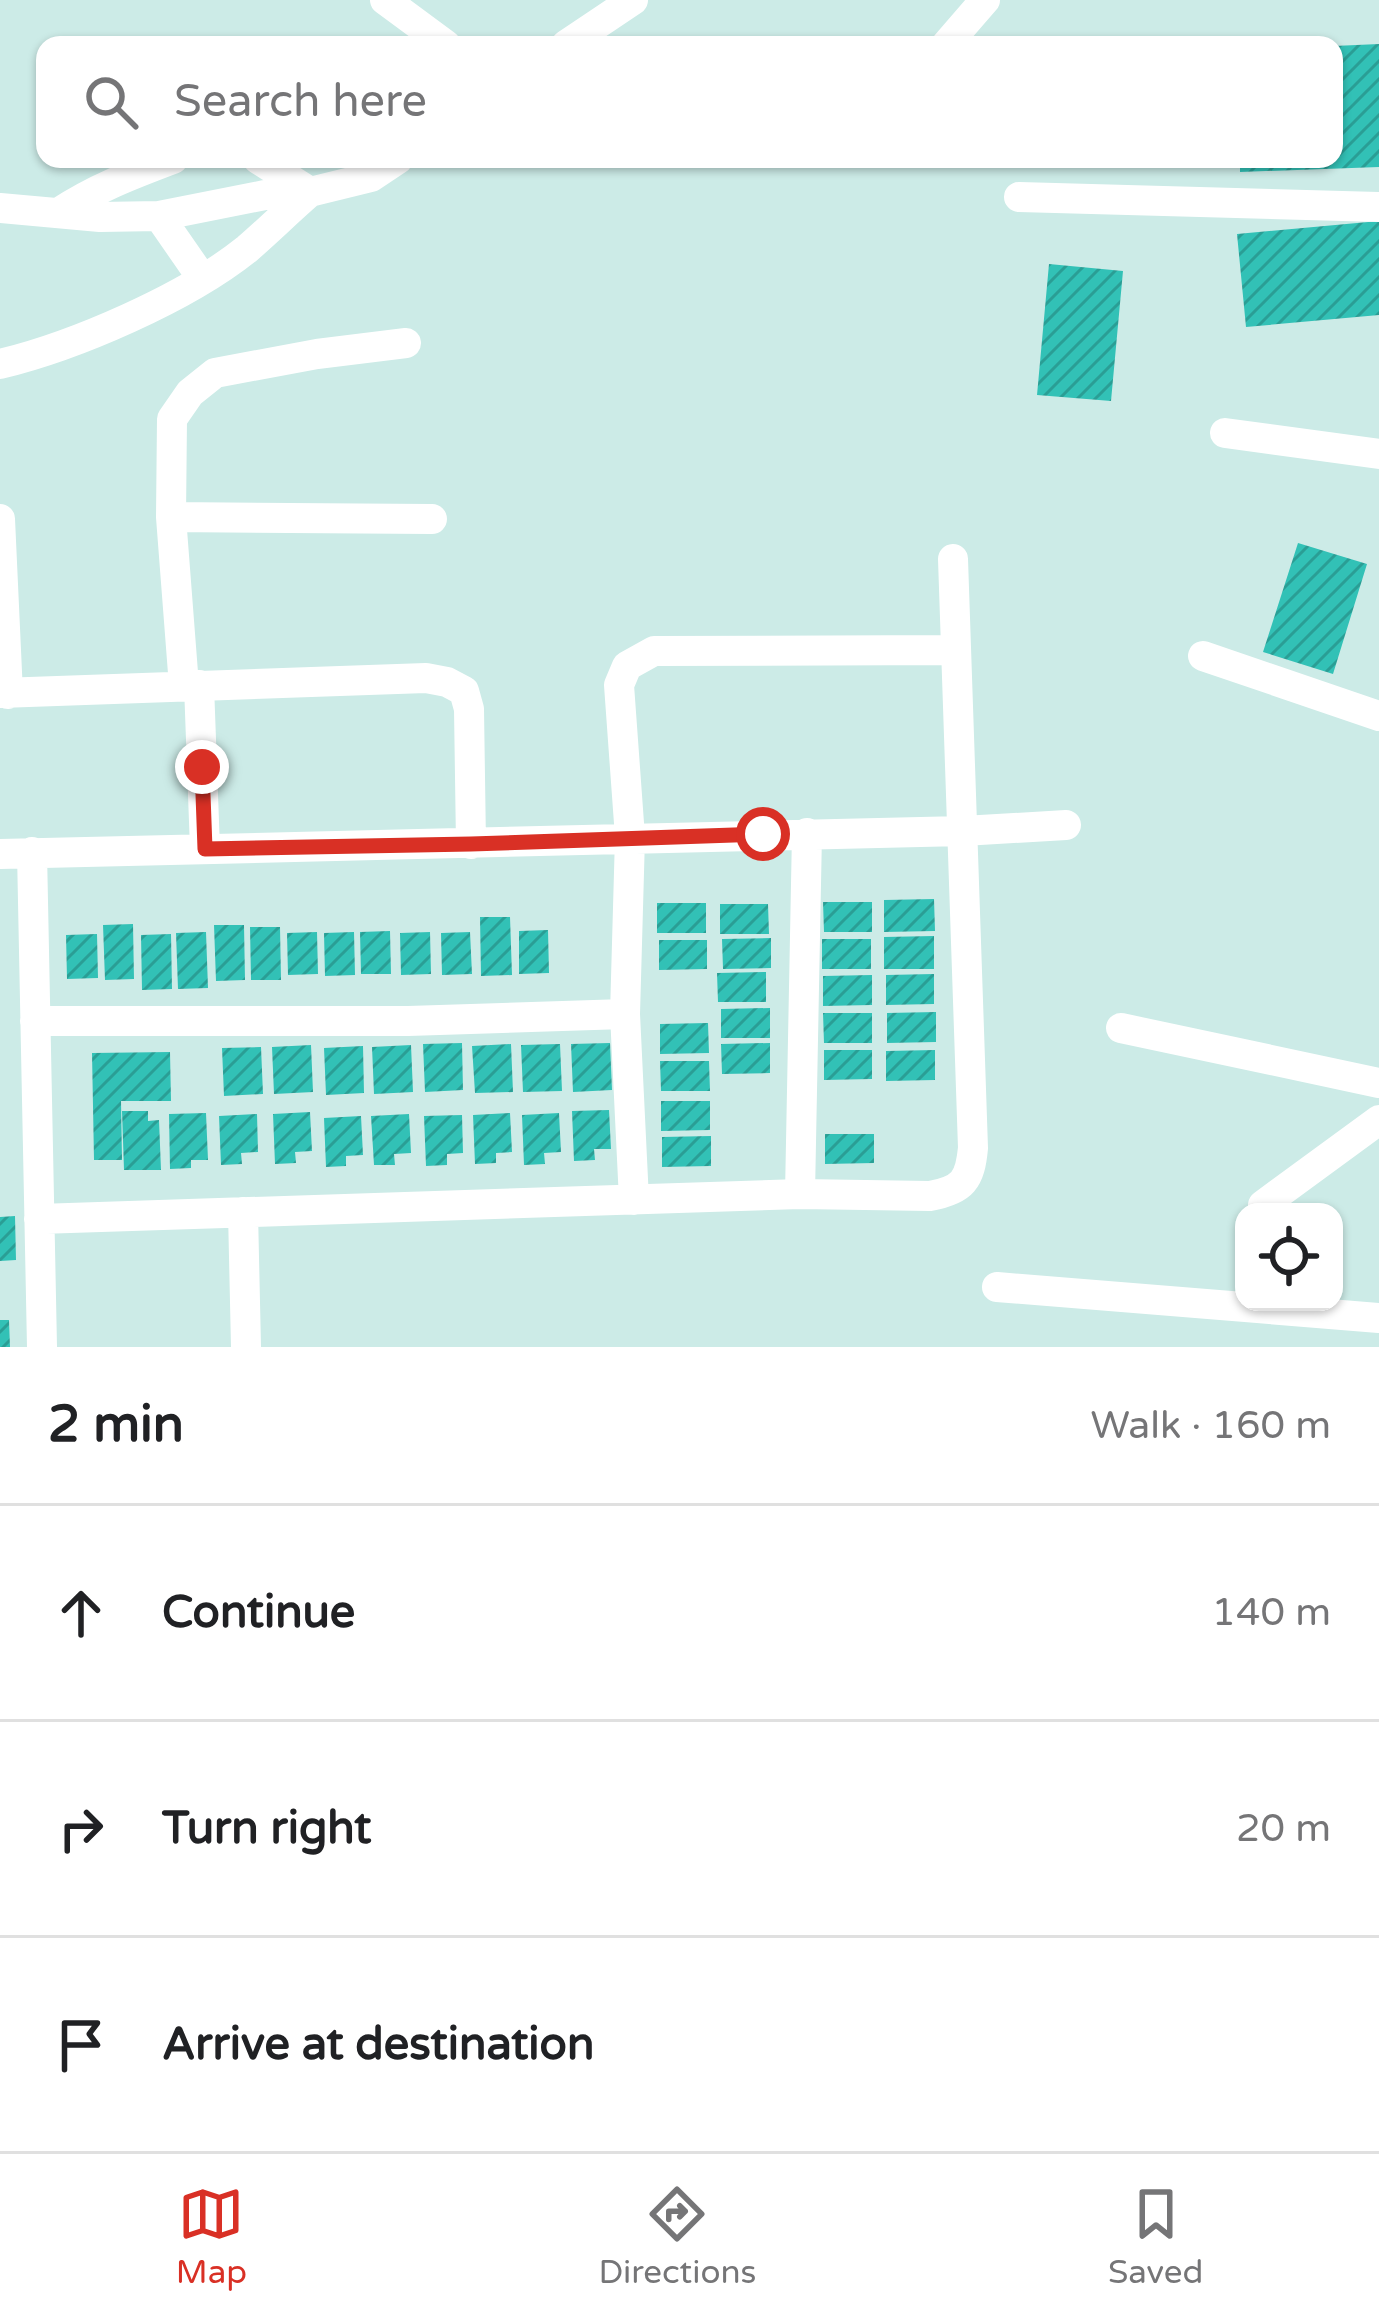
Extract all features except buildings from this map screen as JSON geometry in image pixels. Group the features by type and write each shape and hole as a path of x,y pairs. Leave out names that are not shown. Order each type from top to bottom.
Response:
{"street":[{"path":"385,0 434,36"},
{"path":"579,36 633,0"},
{"path":"954,36 986,0"},
{"path":"58,213 149,168"},
{"path":"272,168 310,192"},
{"path":"0,208 100,217 159,216 265,194 310,192 371,177 384,168"},
{"path":"0,364 43,354 178,292 245,250 310,192"},
{"path":"1019,197 1379,207"},
{"path":"159,216 202,278"},
{"path":"205,849 192,686 171,517 172,419 190,393 215,373 406,343"},
{"path":"1226,433 1379,454"},
{"path":"171,517 432,519"},
{"path":"0,519 4,693 426,678 447,682 464,692 469,709 471,844"},
{"path":"39,1219 800,1194 930,1196 950,1193 963,1184 971,1168 952,559"},
{"path":"634,1199 625,1014 630,837 619,686 627,666 654,651 956,650"},
{"path":"1203,656 1379,716"},
{"path":"0,854 1066,825"},
{"path":"800,1194 807,833"},
{"path":"32,852 42,1347"},
{"path":"35,1021 409,1021 625,1014"},
{"path":"1121,1028 1379,1083"},
{"path":"1266,1203 1379,1120"},
{"path":"243,1212 246,1347"},
{"path":"998,1287 1379,1318"}],"route":[{"path":"202,767 205,849 763,834"}]}
